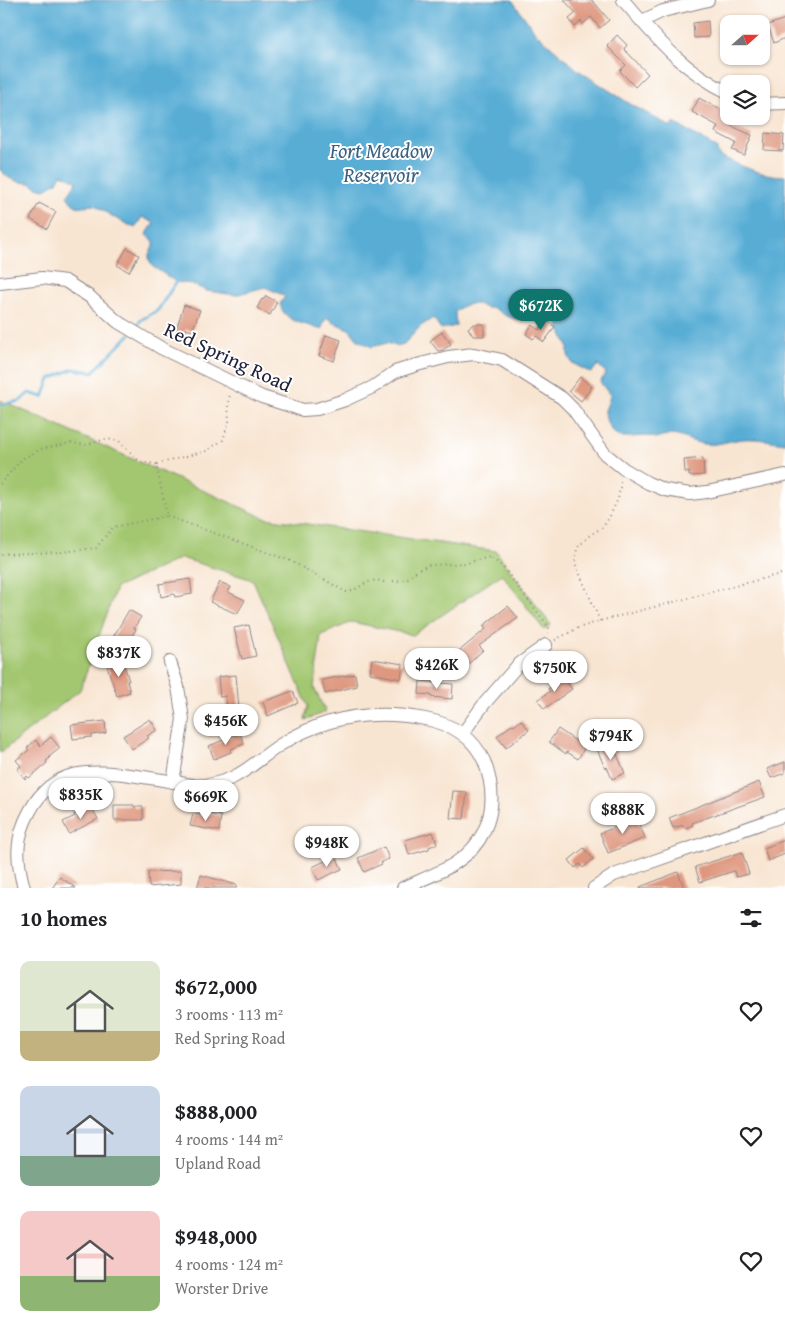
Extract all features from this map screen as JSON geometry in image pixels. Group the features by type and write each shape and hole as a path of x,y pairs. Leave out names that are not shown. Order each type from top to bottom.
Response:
{"street":[{"path":"623,0 681,63 720,88"},
{"path":"642,21 663,11 708,0"},
{"path":"770,104 785,103"},
{"name":"Red Spring Road","path":"0,283 42,278 65,281 90,296 118,322 161,348 262,397 302,410 317,409 345,400 373,388 395,372 417,364 448,357 474,354 502,360 562,398 573,409 605,454 624,469 648,483 665,490 690,494 722,490 785,475"},
{"path":"463,733 484,704 518,665 546,645"},
{"path":"170,662 178,686 183,719 173,782"},
{"path":"24,888 19,869 17,848 23,824 35,801 48,788 69,776 86,772 109,773 197,786 222,782 239,776 280,745 300,734 320,725 366,714 416,717 440,722 463,733 475,746 490,779 492,794 491,811 485,830 477,844 464,858 439,872 403,888"},
{"path":"594,888 614,875 785,815"}],"path":[{"path":"0,484 22,458 41,449 71,443 85,445 106,439 119,441 140,462 156,464 206,451 223,440 229,421 228,404 233,382"},
{"path":"156,464 167,516"},
{"path":"600,621 575,563 577,548 590,535 603,527 609,518 618,499 624,469"},
{"path":"0,554 61,552 96,548 113,527 167,516 291,561 346,592 376,580 384,582 404,580 429,565 466,562 490,557 503,566 549,627 546,645"},
{"path":"546,645 578,628 600,621 785,572"}],"green space":[{"path":"0,400 265,518 496,551 551,625 544,630 502,574 413,635 352,622 321,635 314,688 326,712 305,720 308,706 253,580 181,558 116,588 80,690 0,753"}],"water":[{"name":"Fort Meadow Reservoir","path":"0,0 512,0 536,33 578,70 627,102 671,127 674,123 717,148 720,156 760,172 785,176 785,443 748,439 719,444 704,444 670,435 656,438 649,436 622,437 616,434 611,430 607,422 605,410 610,395 600,382 606,373 598,365 591,373 572,363 568,355 568,347 558,324 549,316 541,315 519,320 506,316 494,308 486,308 478,304 468,304 455,312 456,326 441,329 433,318 421,326 404,344 396,346 387,343 372,347 358,340 349,329 332,322 332,320 326,318 321,330 291,319 282,310 280,304 285,296 265,287 235,295 207,291 191,284 176,282 152,266 149,260 149,254 154,241 146,235 154,223 142,217 135,228 95,205 76,206 67,196 77,181 61,174 57,182 45,189 9,178 0,170"}],"building":[{"path":"564,0 592,0 609,20 600,28 591,17 583,24 581,21 575,27 569,19 576,13"},
{"path":"785,19 785,38 774,43 770,24"},
{"path":"708,21 709,37 694,38 693,23"},
{"path":"617,35 627,45 624,49 648,74 635,87 620,71 626,65 607,46"},
{"path":"699,98 720,109 720,125 732,125 752,135 744,155 732,150 736,143 715,132 718,126 692,112"},
{"path":"765,133 784,135 783,151 764,150"},
{"path":"39,203 56,212 47,229 30,219"},
{"path":"127,248 139,255 129,272 117,265"},
{"path":"266,296 277,302 270,315 257,308"},
{"path":"184,305 200,310 192,331 186,329 184,336 175,333"},
{"path":"546,320 555,327 544,342 536,336 533,339 526,334 532,325 539,330"},
{"path":"474,324 484,324 484,336 473,336 468,328"},
{"path":"442,332 451,344 438,351 430,341"},
{"path":"326,335 341,340 334,361 319,356"},
{"path":"580,377 592,387 581,401 569,391"},
{"path":"703,458 704,475 689,476 689,472 685,472 684,460"},
{"path":"190,579 192,594 175,597 174,594 161,597 159,584"},
{"path":"220,582 231,587 228,592 245,600 237,614 210,602"},
{"path":"508,606 518,618 479,646 483,650 459,673 448,660 486,629 483,626"},
{"path":"129,610 141,617 126,647 112,639"},
{"path":"249,625 256,656 242,659 234,628"},
{"path":"372,659 403,664 401,679 370,673"},
{"path":"123,661 130,692 117,696 107,666"},
{"path":"355,674 357,686 325,694 322,680"},
{"path":"236,675 239,709 227,711 226,696 220,697 218,677"},
{"path":"563,677 572,689 544,709 538,700 550,691 548,689"},
{"path":"420,681 453,684 452,699 419,694"},
{"path":"293,691 298,703 268,716 263,702"},
{"path":"150,719 157,730 147,736 149,738 132,749 123,736"},
{"path":"521,720 529,730 506,748 497,736"},
{"path":"105,721 106,733 73,739 71,725"},
{"path":"558,729 585,747 578,759 567,752 566,754 549,742"},
{"path":"240,733 244,744 214,759 209,746"},
{"path":"51,737 60,748 49,757 46,761 47,763 29,778 27,776 25,779 17,769 21,766 16,760 29,750 27,748 36,740 40,746"},
{"path":"612,743 625,773 612,779 597,749"},
{"path":"785,762 785,773 771,778 767,769"},
{"path":"759,782 765,797 692,823 693,825 685,828 683,825 673,828 669,818"},
{"path":"453,791 467,792 464,819 450,818"},
{"path":"114,805 143,807 143,820 114,820"},
{"path":"91,806 98,819 69,834 63,822"},
{"path":"201,813 221,816 219,831 190,826 193,814 200,815"},
{"path":"636,817 645,838 608,853 600,833 625,824 624,822"},
{"path":"433,832 437,844 429,847 429,849 409,855 405,840"},
{"path":"785,840 785,854 768,861 764,848"},
{"path":"384,847 389,859 364,872 358,858"},
{"path":"584,848 593,859 583,868 580,864 575,868 569,860"},
{"path":"742,852 749,874 736,877 734,871 700,882 695,867"},
{"path":"336,856 342,869 318,880 312,867"},
{"path":"181,871 181,884 149,887 148,872"},
{"path":"678,872 684,888 640,888 640,887"},
{"path":"201,875 237,885 237,888 197,888"},
{"path":"60,877 76,888 52,888"}],"waterway":[{"path":"134,330 141,320 158,310 176,282"},
{"path":"0,405 20,401 29,393 43,397 50,379 73,369 93,372 130,334"}]}
